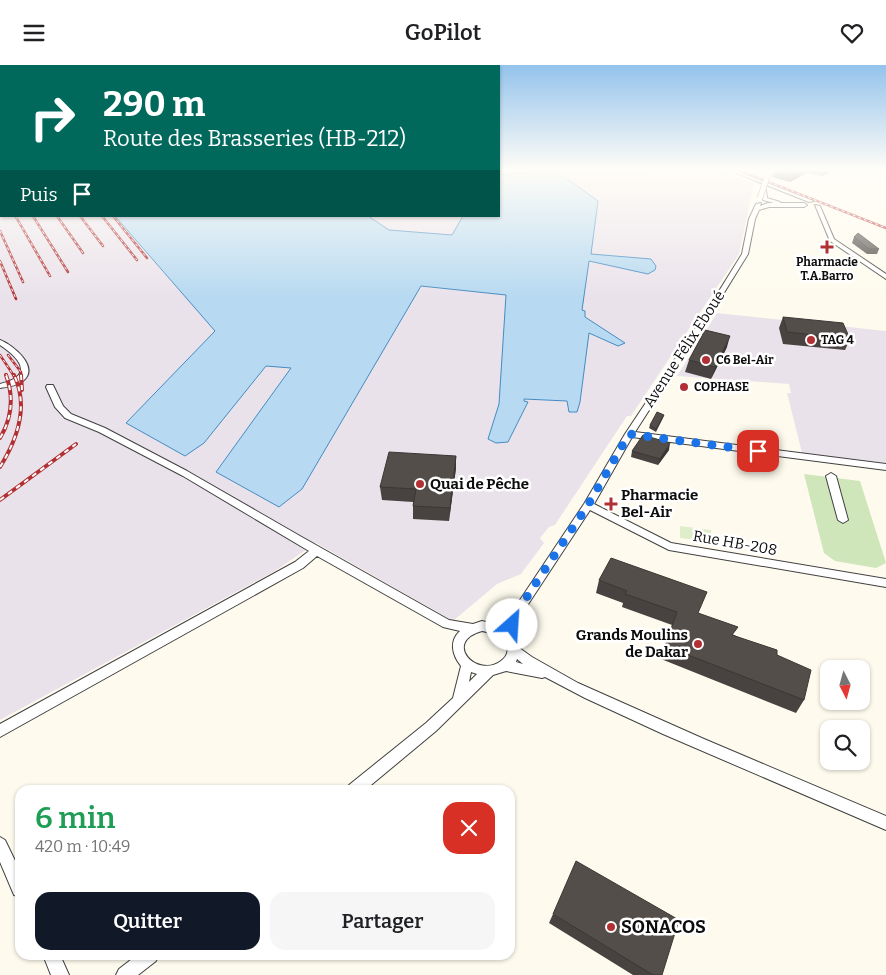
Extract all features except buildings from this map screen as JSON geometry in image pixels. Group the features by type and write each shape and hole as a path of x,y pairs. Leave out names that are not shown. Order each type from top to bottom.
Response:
{"street":[{"path":"752,219 753,213"},
{"name":"Avenue Félix Eboué","path":"518,611 588,505 629,434 745,254 755,213"},
{"name":"Avenue Félix Eboué","path":"750,237 757,213"},
{"path":"821,213 832,240 886,277"},
{"path":"0,342 14,351 25,368 26,374 22,379 0,387"},
{"path":"50,387 59,407 68,416 102,430 185,474 316,551 440,620 455,626 472,628 482,626 493,627 508,637 513,650 546,673 680,735 886,823"},
{"path":"629,434 886,467"},
{"path":"831,476 843,520"},
{"name":"Rue HB-208","path":"588,505 669,547 886,583"},
{"path":"0,731 176,631 299,565 316,551"},
{"path":"493,627 518,611"},
{"path":"508,637 518,611"},
{"path":"440,620 453,633 460,658 467,665 489,671"},
{"path":"458,646 460,637 472,628"},
{"path":"360,785 431,727 489,671 504,665 510,659 513,650"},
{"path":"459,698 467,665"},
{"path":"504,665 546,673"},
{"path":"0,845 15,878"},
{"path":"52,960 60,975"},
{"path":"125,975 144,960"}],"shaded area":[{"path":"500,213 748,213 739,254 631,416 627,416 555,525 549,527 540,538 544,543 521,574 497,584 453,621 316,543 275,571 0,720 0,217 500,217"},
{"path":"717,313 886,331 886,463 802,453 787,393 791,393 789,384 677,376"}],"green space":[{"path":"804,474 860,481 886,563 876,568 835,561 824,553"},
{"path":"680,526 711,530 712,542 680,538"}],"water":[{"path":"500,213 596,213 591,254 651,259 656,266 655,270 648,274 589,261 582,310 585,311 585,317 625,343 618,346 589,333 577,412 569,412 567,401 524,399 524,401 528,402 508,442 496,443 488,439 499,404 506,295 421,286 302,489 279,507 216,472 291,368 266,366 204,443 185,456 126,423 215,331 116,217 370,217 389,230 452,235 462,217 500,217"}],"railway":[{"path":"849,213 886,228"},
{"path":"16,217 50,276"},
{"path":"34,217 68,272"},
{"path":"58,217 83,253"},
{"path":"81,217 103,246"},
{"path":"103,217 137,260"},
{"path":"114,217 147,258"},
{"path":"0,231 23,282"},
{"path":"0,261 16,299"},
{"path":"0,355 14,376"},
{"path":"8,355 21,372 21,375"},
{"path":"0,438 7,423 11,399 6,375"},
{"path":"0,467 16,434 21,411 21,399 14,375"},
{"path":"21,375 22,390"},
{"path":"0,500 76,444"}],"place":[{"name":"Pharmacie T.A.Barro","path":"827,247"},
{"name":"TAG 4","path":"811,340"},
{"name":"C6 Bel-Air","path":"706,360"},
{"name":"COPHASE","path":"684,387"},
{"name":"Quai de Pêche","path":"420,484"},
{"name":"Pharmacie Bel-Air","path":"611,504"},
{"name":"Grands Moulins de Dakar","path":"698,644"},
{"name":"SONACOS","path":"611,927"}],"route":[{"path":"512,625 518,611 588,505 629,434 758,451"}]}
